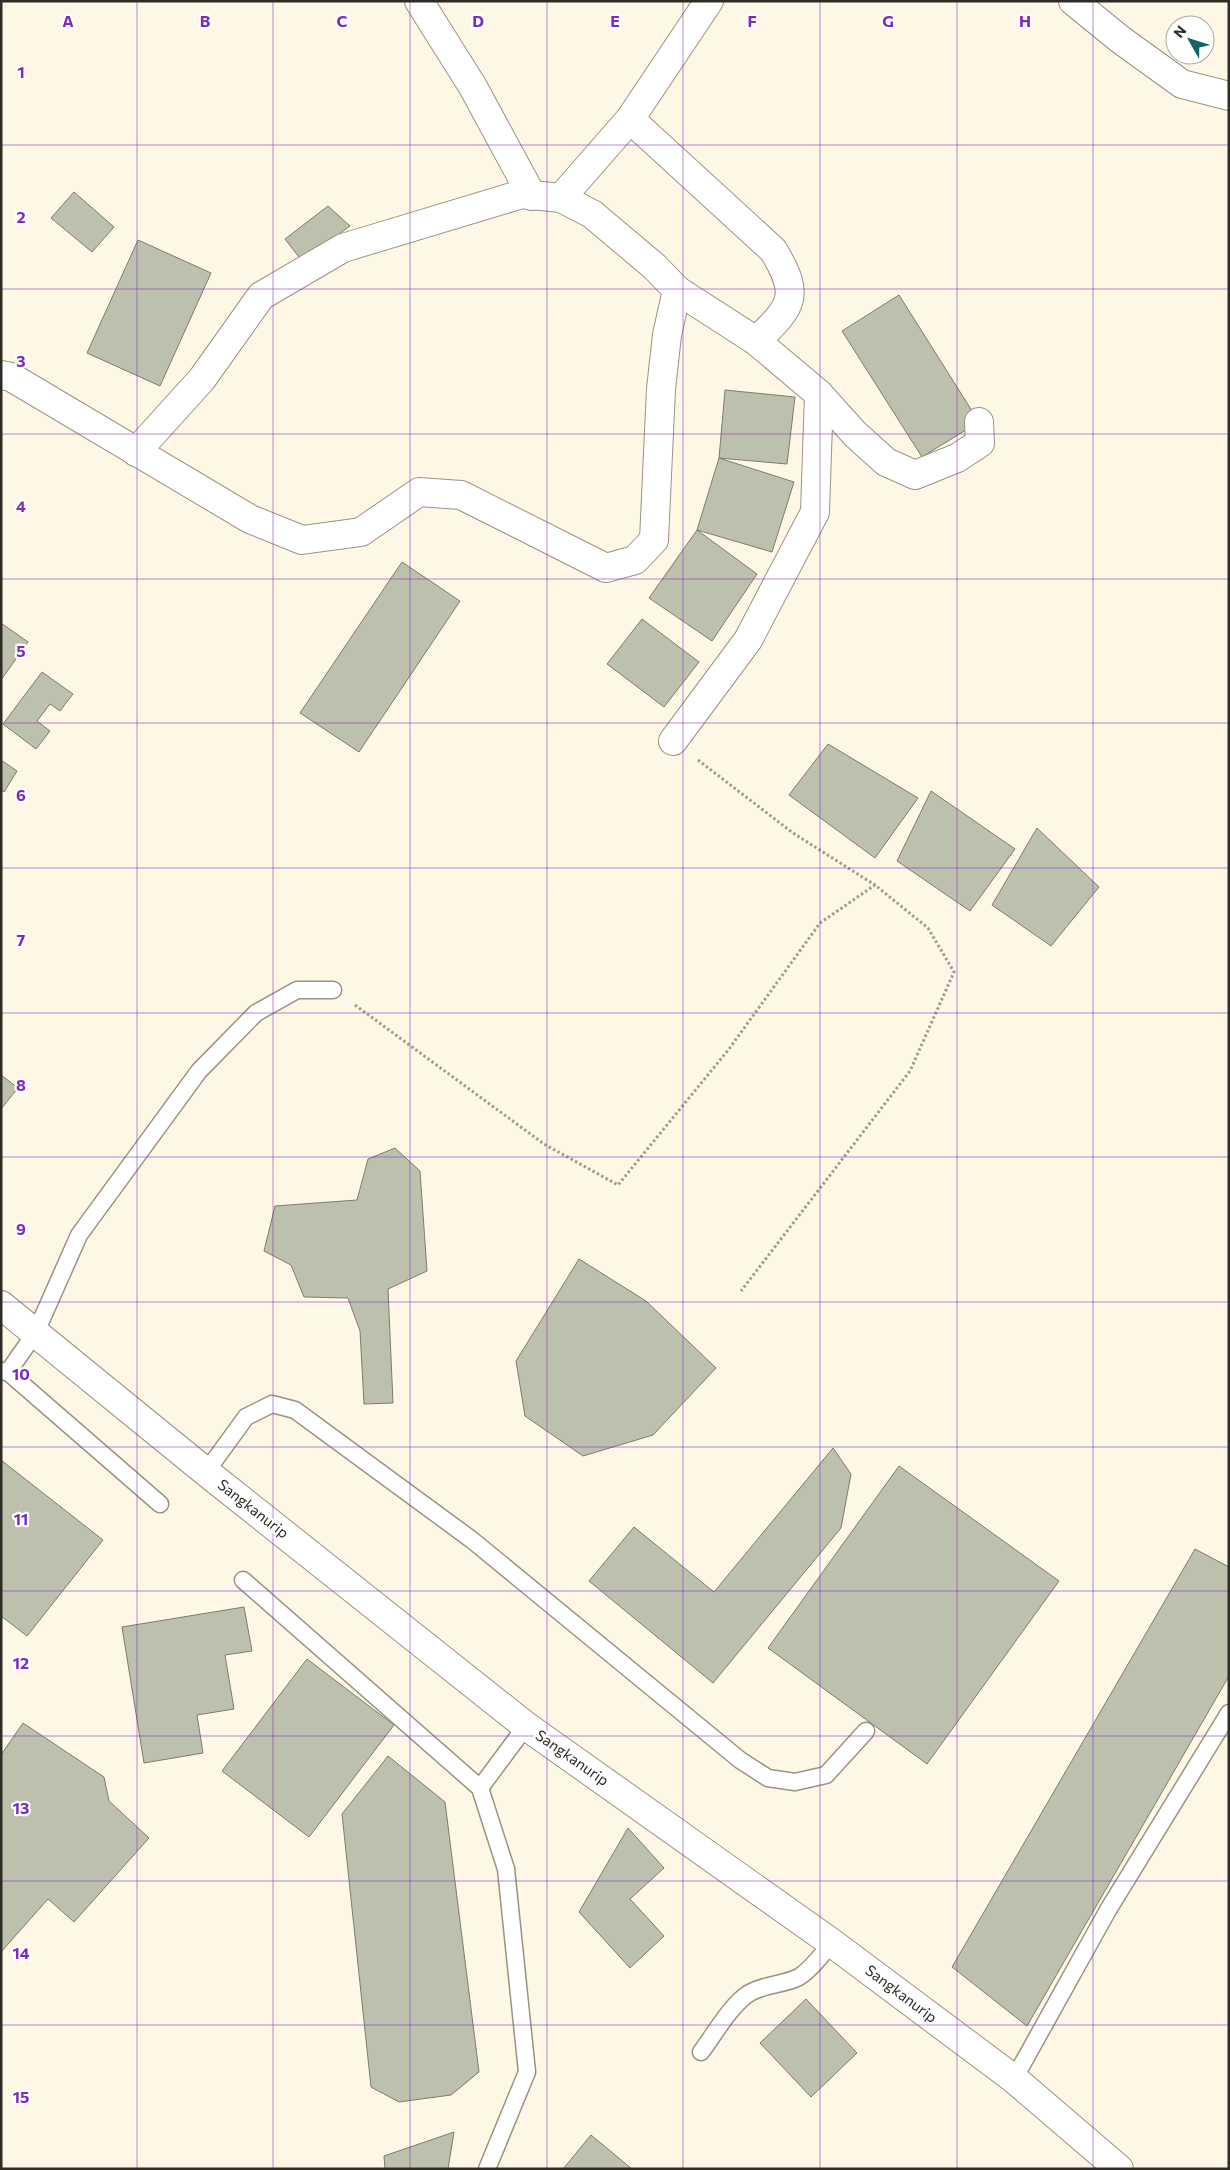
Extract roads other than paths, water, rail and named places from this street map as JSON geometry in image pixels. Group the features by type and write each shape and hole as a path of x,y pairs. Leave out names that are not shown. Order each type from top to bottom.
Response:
{"street":[{"path":"418,1 473,87 532,196"},
{"path":"561,198 630,119 709,1"},
{"path":"1073,1 1121,40 1182,84 1229,96"},
{"path":"630,119 773,250 786,271 791,294 781,318 756,341"},
{"path":"136,452 202,379 261,296 343,248 522,194 561,198 592,214 655,267 677,290 756,341 820,394 855,434 886,462 915,475 957,458 980,443 979,422"},
{"path":"1,375 11,377 250,518 302,540 361,532 419,492 461,495 606,568 635,560 654,540 661,389 667,335 677,290"},
{"path":"673,741 748,640 815,512 820,394"},
{"name":"Sangkanurip","path":"1,1305 206,1472 526,1726 832,1943 1014,2079 1119,2169"}],"lane":[{"path":"160,1504 4,1372 36,1332 79,1235 199,1071 256,1012 297,990 333,990"},
{"path":"206,1472 246,1417 272,1404 295,1410 472,1540 740,1760 768,1778 795,1782 826,1776 866,1731"},
{"path":"242,1580 480,1788 506,1869 528,2072 487,2169"},
{"path":"1014,2079 1108,1910 1229,1713"},
{"path":"480,1788 526,1726"},
{"path":"701,2052 736,2005 746,1995 758,1988 798,1977 811,1967 832,1943"}]}
